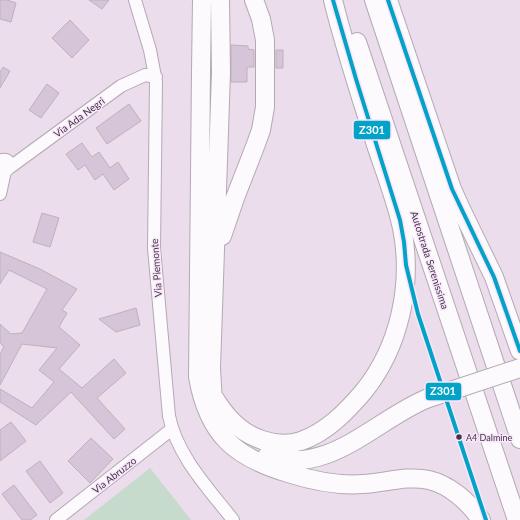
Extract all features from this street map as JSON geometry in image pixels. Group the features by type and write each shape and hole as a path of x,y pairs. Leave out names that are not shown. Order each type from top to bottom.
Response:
{"highway":[{"path":"202,0 198,377 201,396 213,424 234,448 250,459 273,468 313,480 342,484 364,484 413,479 435,482 461,498 473,509 480,520"},
{"path":"220,0 221,72 211,368 212,395 218,419 237,440"},
{"path":"215,270 228,219 258,137 264,107 266,40 261,19 254,0"},
{"path":"212,395 230,420 242,430 254,437 277,443 293,443 303,440 317,434 331,424 344,413 360,395 382,364 392,343 398,325 403,303 406,261 402,227 353,72 333,0"},
{"name":"Autostrada Serenissima","path":"343,0 517,520"},
{"path":"374,0 520,439"},
{"path":"388,0 452,189 494,277 520,351"},
{"path":"218,431 272,458 292,461 310,458 330,453 352,443 401,410 426,399 520,368"}],"street":[{"name":"Via Piemonte","path":"135,0 150,50 156,77 154,248 172,429 181,449 191,464 233,520"},
{"name":"Via Ada Negri","path":"3,164 25,156 121,86 145,74 156,77"},
{"path":"0,194 3,164"},
{"name":"Via Abruzzo","path":"56,520 172,429"}],"green space":[{"path":"150,468 191,520 84,520"}],"building":[{"path":"0,0 7,0 16,3 11,22 0,19"},
{"path":"89,0 109,0 102,9"},
{"path":"70,20 89,40 72,58 52,38"},
{"path":"231,45 248,46 248,49 254,50 254,67 247,67 247,82 231,82"},
{"path":"276,50 283,50 283,68 276,68"},
{"path":"3,67 10,71 0,88 0,72"},
{"path":"47,84 59,93 41,118 29,110"},
{"path":"129,104 141,121 107,144 96,128"},
{"path":"82,143 92,157 99,152 110,168 118,162 129,179 114,190 103,174 95,180 85,165 78,170 66,154"},
{"path":"42,213 59,218 50,247 33,242"},
{"path":"0,252 40,269 77,289 62,310 67,313 59,327 80,345 59,369 82,388 114,359 126,373 97,398 125,429 114,439 71,392 36,425 0,402 0,389 32,408 54,382 39,370 57,348 22,344 0,385 0,354 4,347 0,343 0,324 11,334 22,333 47,289 9,270 0,284"},
{"path":"136,308 140,325 116,332 99,319"},
{"path":"11,422 26,441 0,461 0,430"},
{"path":"91,438 113,459 90,483 68,461"},
{"path":"40,461 63,493 50,503 26,471"},
{"path":"14,485 37,515 30,520 22,520 2,494"}],"transit line":[{"name":"Z301","path":"333,0 400,220 406,265 418,314 486,520"},
{"name":"Z301","path":"388,0 452,189 494,277 520,351"}],"place":[{"name":"A4 Dalmine","path":"459,437"}]}
